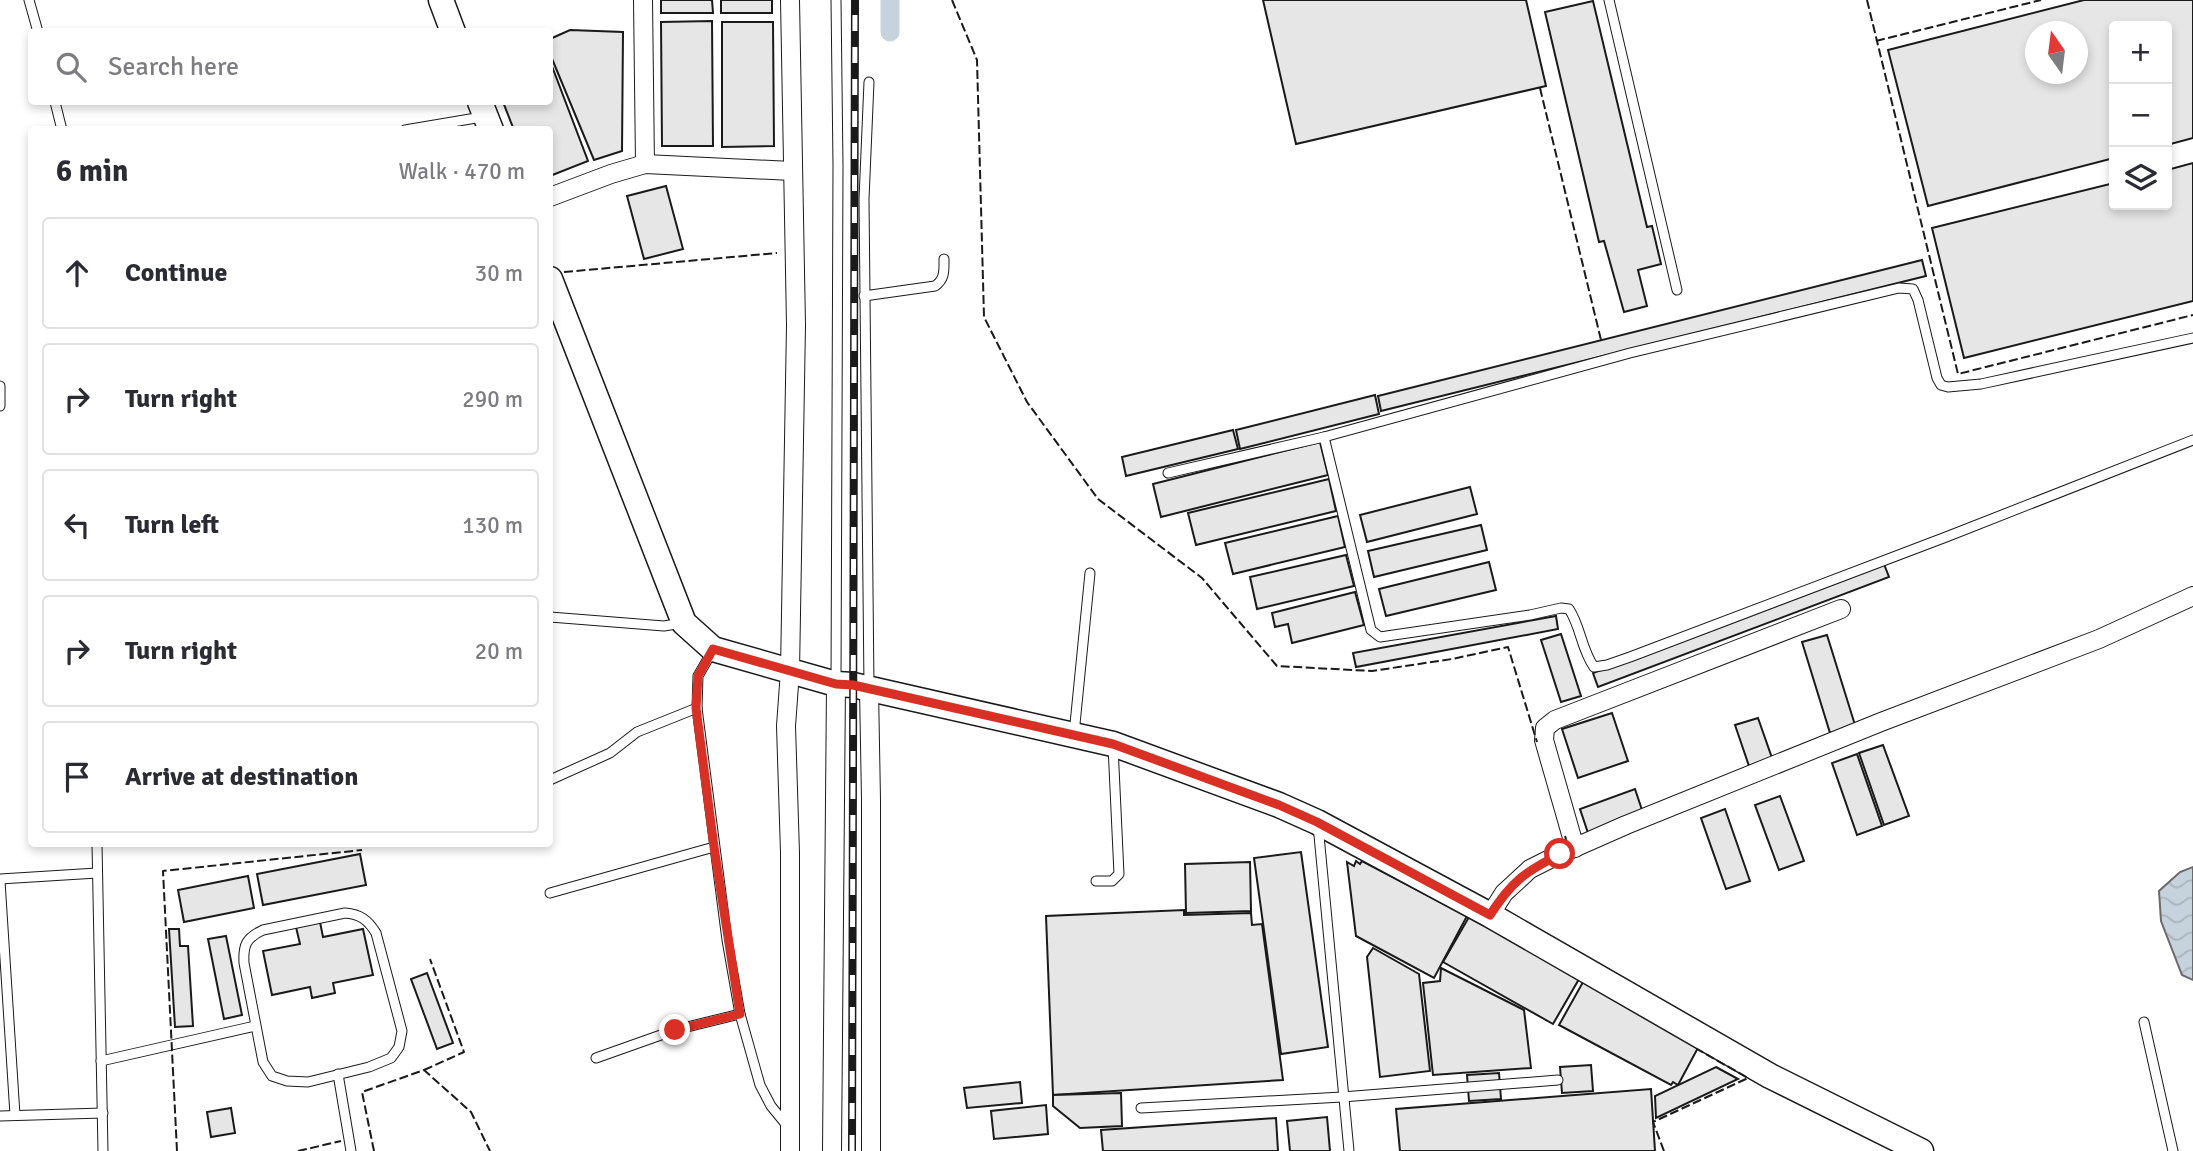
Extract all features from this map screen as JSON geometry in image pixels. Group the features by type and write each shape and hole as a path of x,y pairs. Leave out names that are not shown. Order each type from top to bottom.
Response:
{"street":[{"path":"441,0 452,28"},
{"path":"643,0 645,164"},
{"path":"790,0 796,324 790,671 786,726 790,853 790,1151"},
{"path":"553,196 645,164 792,171"},
{"path":"553,287 684,623 713,649 836,684 1113,744 1279,805 1317,822 1490,915 1770,1076 1921,1151"},
{"path":"1490,915 1504,893 1530,870 1575,848 1881,722 2099,639 2193,596"},
{"path":"1575,848 1544,740 1545,728 1555,720 1842,608"},
{"path":"832,1151 836,684"},
{"path":"869,689 871,1151"}],"lane":[{"path":"29,0 37,28"},
{"path":"836,0 836,684"},
{"path":"1609,0 1677,290"},
{"path":"869,82 864,199 869,689"},
{"path":"56,105 61,126"},
{"path":"428,126 486,116"},
{"path":"864,296 935,286 942,282 944,259"},
{"path":"1168,473 1324,436 1630,353 1899,288 1913,289 1919,300 1937,378 1941,385 1948,387 1981,384 2193,338"},
{"path":"0,386 0,405"},
{"path":"1324,436 1371,630 1380,637 1530,615 1560,608 1569,609 1575,618 1588,659 1594,667 1643,652 2193,440"},
{"path":"1074,735 1090,573"},
{"path":"553,617 664,626 684,623"},
{"path":"713,649 698,676 696,708 740,1014 760,1085 771,1106 790,1129"},
{"path":"553,779 610,753 637,733 696,708"},
{"path":"1096,881 1112,881 1119,874 1113,744"},
{"path":"1317,822 1349,1151"},
{"path":"97,847 103,1151"},
{"path":"550,893 714,847"},
{"path":"15,1115 0,880 97,873"},
{"path":"345,913 368,920 376,933 402,1031 399,1047 391,1058 369,1067 308,1082 287,1081 272,1076 263,1062 255,1026 243,946 251,936 263,930 345,913"},
{"path":"596,1058 675,1030 740,1014"},
{"path":"2144,1023 2173,1151"},
{"path":"102,1061 255,1026"},
{"path":"338,1074 351,1151"},
{"path":"1141,1108 1342,1097 1558,1080"},
{"path":"0,1116 103,1113"}],"water":[{"path":"2193,867 2193,980 2182,975 2161,921 2159,891 2180,872"}],"building":[{"path":"661,0 712,0 713,13 661,13"},
{"path":"721,0 772,0 772,13 721,13"},
{"path":"1263,0 1526,0 1546,86 1296,144"},
{"path":"2084,0 2193,0 2193,138 2172,144 2172,21 2109,21 2109,159 1928,206 1888,50"},
{"path":"1593,1 1647,227 1652,226 1661,264 1638,270 1647,306 1624,312 1604,241 1599,242 1545,12"},
{"path":"712,21 713,146 662,146 661,22"},
{"path":"722,22 773,22 774,146 722,147"},
{"path":"570,30 623,32 622,151 594,160 553,61 553,38"},
{"path":"553,69 588,161 553,175 553,126 512,126 504,105 553,105"},
{"path":"2193,163 2193,301 1964,358 1932,228 2109,184 2109,210 2172,210 2172,169"},
{"path":"666,186 683,249 644,259 627,196"},
{"path":"1922,260 1926,276 1381,411 1378,396"},
{"path":"1375,395 1379,414 1240,449 1236,430"},
{"path":"1233,430 1238,449 1126,476 1122,457"},
{"path":"1320,442 1328,475 1161,517 1153,484"},
{"path":"1329,479 1336,511 1196,545 1188,513"},
{"path":"1470,487 1477,514 1367,542 1360,515"},
{"path":"1338,516 1345,547 1233,574 1225,543"},
{"path":"1481,525 1487,550 1374,577 1368,551"},
{"path":"1346,555 1354,586 1257,609 1250,577"},
{"path":"1489,562 1496,590 1386,616 1379,589"},
{"path":"1884,564 1889,577 1598,687 1593,673"},
{"path":"1355,592 1364,625 1292,643 1288,624 1275,627 1272,613"},
{"path":"1556,616 1558,629 1356,667 1353,653"},
{"path":"1561,634 1581,696 1561,702 1541,640"},
{"path":"1827,635 1855,725 1830,733 1802,642"},
{"path":"1612,713 1628,761 1578,778 1562,729"},
{"path":"1758,718 1772,758 1749,766 1735,725"},
{"path":"1883,745 1909,816 1884,825 1859,753"},
{"path":"1857,754 1882,826 1857,835 1832,763"},
{"path":"1635,789 1643,813 1588,833 1580,809"},
{"path":"1780,796 1804,861 1779,870 1755,805"},
{"path":"1725,809 1750,881 1726,889 1701,818"},
{"path":"1301,852 1328,1047 1281,1054 1254,858"},
{"path":"360,854 366,885 263,905 257,874"},
{"path":"1356,861 1360,864 1362,861 1467,916 1434,978 1356,936 1347,862 1354,866"},
{"path":"1250,862 1251,911 1186,913 1185,864"},
{"path":"248,876 254,908 184,922 178,890"},
{"path":"1184,910 1184,915 1251,913 1252,925 1262,924 1283,1080 1053,1095 1046,916"},
{"path":"1469,917 1579,979 1553,1024 1443,962"},
{"path":"320,922 323,937 363,929 373,975 333,983 335,993 312,998 310,987 272,995 263,951 300,944 296,927"},
{"path":"169,929 179,929 180,946 188,946 193,1026 175,1027"},
{"path":"226,936 242,1015 224,1019 208,939"},
{"path":"1373,948 1419,974 1430,1071 1380,1077 1367,957"},
{"path":"1441,968 1524,1010 1531,1068 1433,1075 1423,983 1440,981"},
{"path":"427,973 453,1043 437,1049 411,979"},
{"path":"1583,982 1699,1046 1678,1085 1673,1082 1671,1085 1559,1025"},
{"path":"1591,1065 1593,1091 1562,1093 1560,1067"},
{"path":"1716,1067 1738,1079 1656,1118 1655,1096"},
{"path":"1499,1073 1501,1099 1469,1101 1467,1075"},
{"path":"1020,1082 1022,1103 967,1108 964,1088"},
{"path":"1651,1089 1655,1151 1400,1151 1396,1109"},
{"path":"1121,1093 1122,1126 1080,1128 1053,1106 1053,1095"},
{"path":"1046,1105 1048,1134 994,1139 991,1111"},
{"path":"231,1108 235,1133 211,1137 207,1112"},
{"path":"1327,1117 1330,1151 1290,1151 1287,1121"},
{"path":"1276,1118 1278,1151 1103,1151 1101,1130"}],"waterway":[{"path":"890,0 890,32"}],"railway":[{"path":"852,1151 855,0"}],"fence":[{"path":"952,0 977,60 984,317 1027,402 1098,499 1202,578 1277,666 1372,671 1508,647 1537,742"},
{"path":"1867,0 1958,374 2193,315"},
{"path":"1876,41 2041,0"},
{"path":"1540,88 1601,340"},
{"path":"564,272 777,253"},
{"path":"1552,850 1566,839 1565,836"},
{"path":"177,1151 163,871 362,850"},
{"path":"424,1070 464,1052 430,959"},
{"path":"1664,1151 1653,1122 1748,1078 1697,1049"},
{"path":"374,1151 362,1092 424,1070 471,1112 490,1151"},
{"path":"298,1151 341,1141"}],"route":[{"path":"675,1030 740,1014 727,940 696,708 698,676 713,649 836,684 853,685 1113,744 1279,805 1317,822 1490,915 1504,893 1530,870 1560,854"}]}
